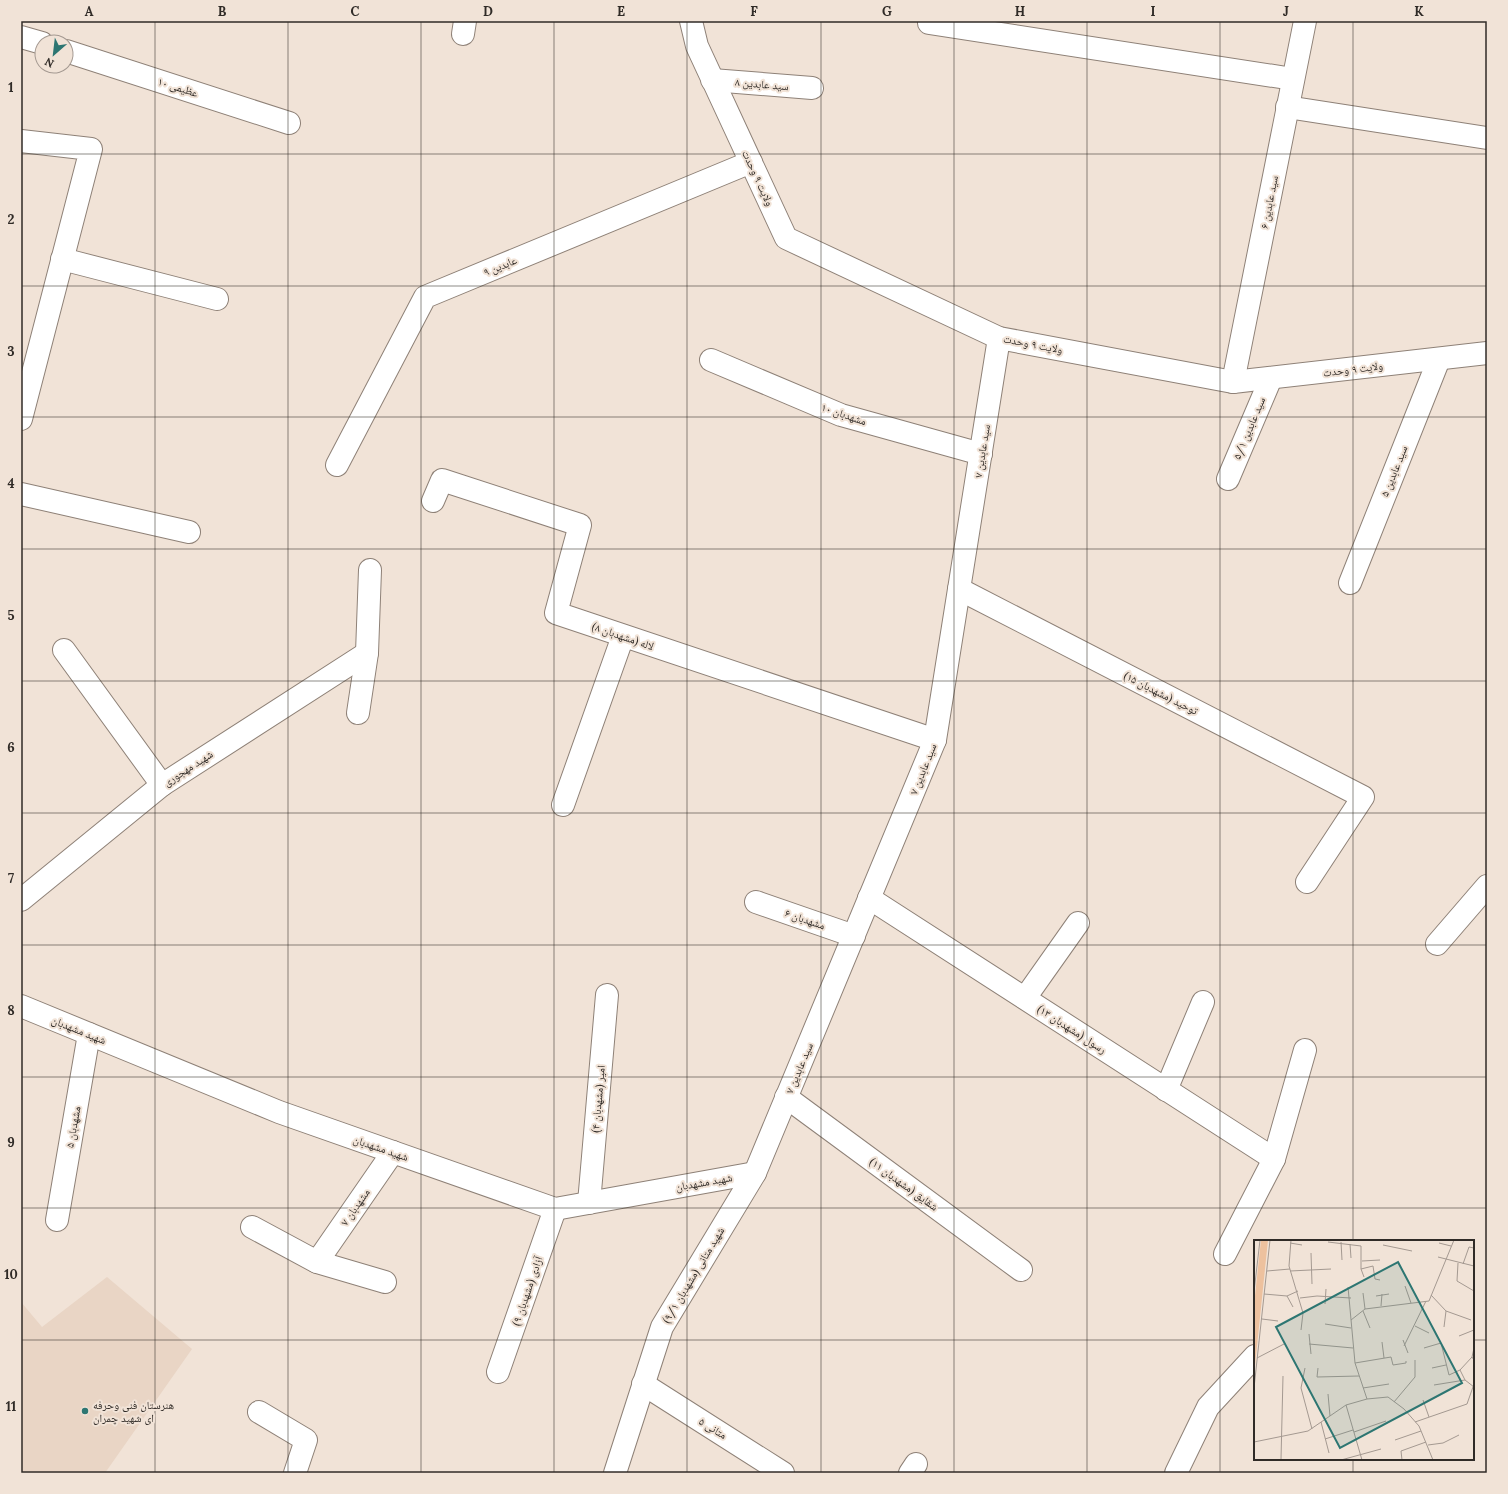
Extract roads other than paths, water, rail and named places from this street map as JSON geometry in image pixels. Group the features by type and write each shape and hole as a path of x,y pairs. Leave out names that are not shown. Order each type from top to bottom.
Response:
{"street":[{"name":"ولایت ۹ وحدت","path":"691,21 697,46 786,238 1000,338 1233,382 1487,353"},
{"name":"سید عابدین ۶","path":"1233,382 1305,21"},
{"path":"929,23 1293,79"},
{"path":"21,37 34,41"},
{"name":"عظیمی ۱۰","path":"74,54 289,123"},
{"name":"سید عابدین ۸","path":"712,80 812,88"},
{"path":"1287,107 1487,138"},
{"path":"21,141 91,149 21,419"},
{"name":"عابدین ۹","path":"337,465 425,297 751,162"},
{"path":"62,259 217,299"},
{"name":"سید عابدین ۷","path":"755,1173 935,740 1000,338"},
{"name":"سید عابدین ۵","path":"1350,583 1439,359"},
{"name":"مشهدبان ۱۰","path":"711,360 840,416 981,454"},
{"name":"سید عابدین ۵/۱","path":"1228,479 1271,378"},
{"name":"لاله (مشهدبان ۸)","path":"433,501 442,480 580,525 556,613 935,740"},
{"path":"21,494 190,532"},
{"path":"358,713 367,653 370,570"},
{"name":"توحید (مشهدبان ۱۵)","path":"959,589 1363,797 1308,882"},
{"path":"563,805 624,636"},
{"path":"64,650 162,784"},
{"name":"شهید مهجوری","path":"21,900 162,784 367,653"},
{"path":"1437,944 1487,886"},
{"name":"رسول (مشهدبان ۱۳)","path":"869,898 1274,1159"},
{"name":"مشهدبان ۶","path":"756,902 854,936"},
{"path":"1025,998 1078,923"},
{"name":"امیر (مشهدبان ۴)","path":"589,1203 607,996"},
{"path":"1166,1090 1203,1002"},
{"name":"شهید مشهدبان","path":"21,1006 279,1112 555,1209 755,1173"},
{"name":"مشهدبان ۵","path":"57,1220 89,1034"},
{"path":"1225,1254 1274,1159 1305,1050"},
{"name":"شقایق (مشهدبان ۱۱)","path":"786,1097 1021,1270"},
{"name":"مشهدبان ۷","path":"317,1262 393,1152"},
{"name":"شهید متانی (مشهدبان ۹/۱)","path":"615,1473 662,1327 755,1173"},
{"name":"آزادی (مشهدبان ۹)","path":"498,1372 555,1209"},
{"path":"252,1227 317,1262 385,1282"},
{"path":"1176,1473 1208,1407 1254,1357"},
{"name":"متانی ۵","path":"643,1384 783,1473"},
{"path":"259,1412 306,1440 295,1473"}],"place":[{"name":"هنرستان فنی وحرفه ای شهید چمران","path":"85,1411"}]}
